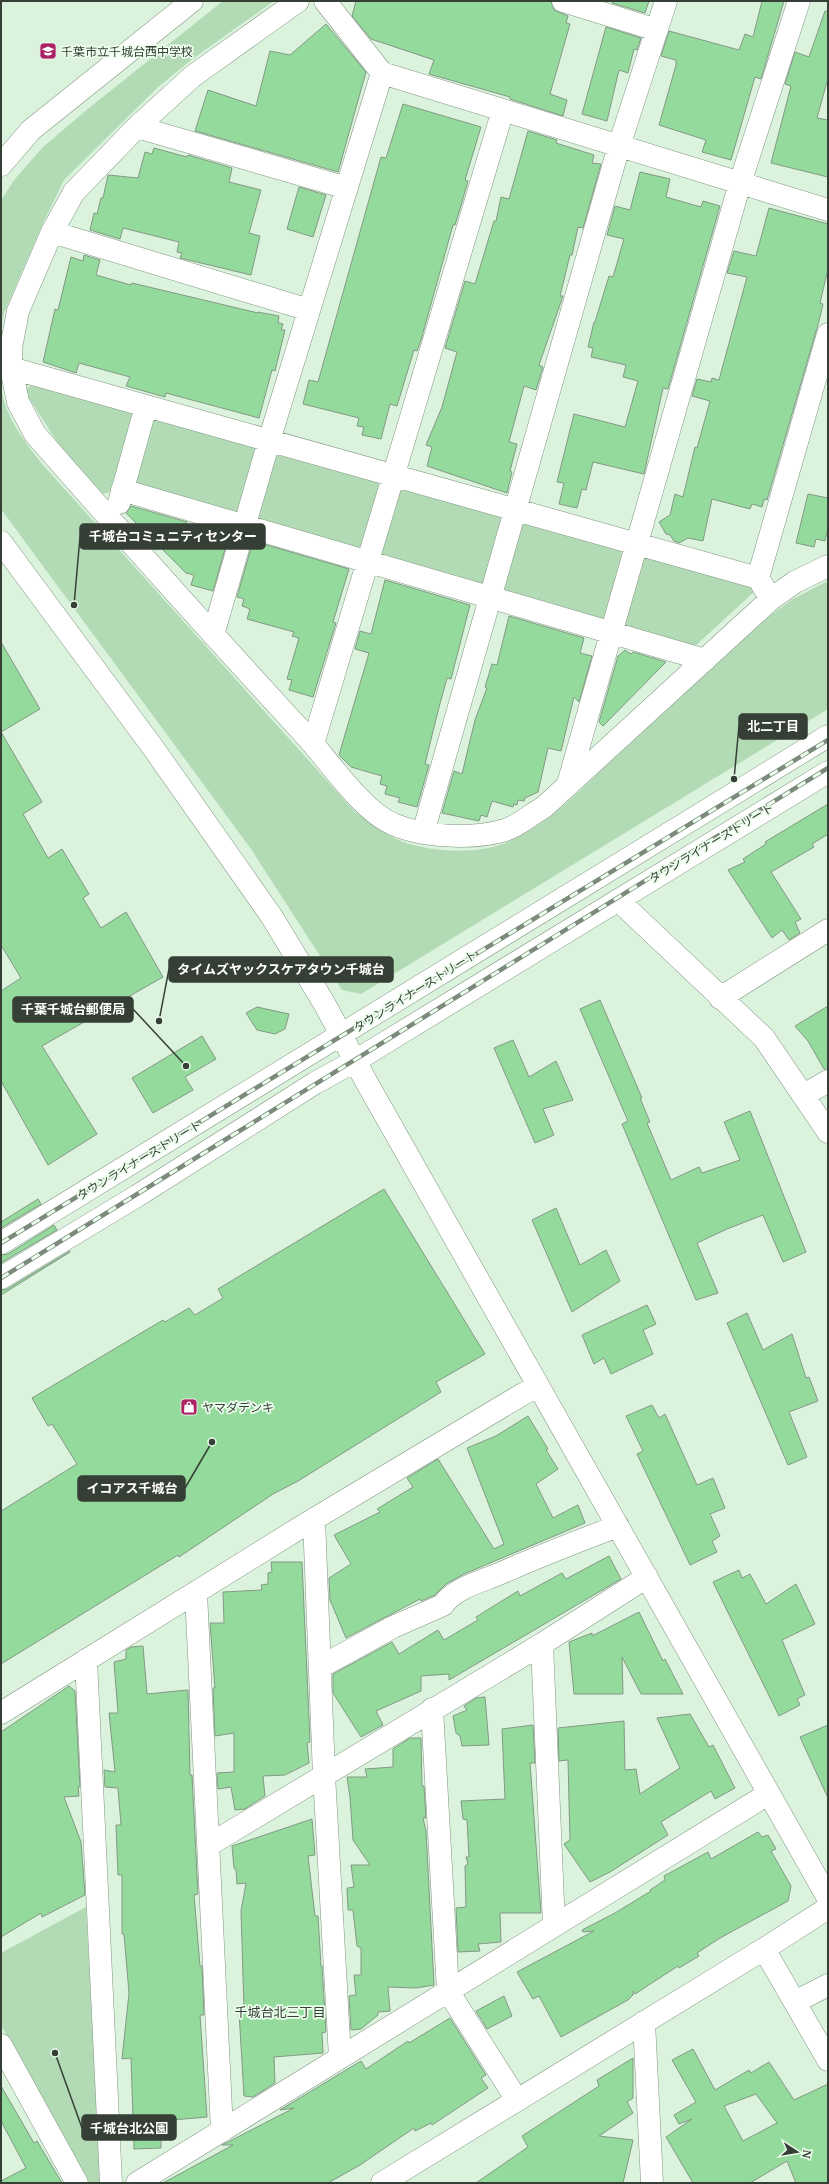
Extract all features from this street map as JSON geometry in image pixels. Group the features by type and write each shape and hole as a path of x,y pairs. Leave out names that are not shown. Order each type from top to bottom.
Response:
{"street":[{"path":"1,165 32,130 192,1"},
{"path":"298,1 193,76 137,127 74,192 52,232 18,311 11,348 11,368 18,402 34,434 213,635 313,744 361,801 392,824 422,833 468,836 506,830 544,807 771,599 795,582 828,566"},
{"path":"325,1 382,73 828,210"},
{"path":"563,1 657,30"},
{"path":"422,833 619,146 666,1"},
{"path":"568,784 740,183 799,1"},
{"path":"213,635 269,441 382,73"},
{"path":"313,744 503,110"},
{"path":"137,127 347,188"},
{"path":"52,232 309,310"},
{"path":"758,578 828,334"},
{"path":"11,368 758,578 771,599"},
{"path":"113,523 146,406"},
{"path":"122,490 704,660"},
{"path":"1,542 154,749 272,917 341,1036 828,1898"},
{"name":"タウンライナーストリート","path":"1,1243 341,1036 828,736"},
{"name":"タウンライナーストリート","path":"1,1278 137,1196 315,1083 355,1062 828,772"},
{"path":"618,900 764,1038 828,1132"},
{"path":"720,998 825,935"},
{"path":"804,1095 828,1081"},
{"path":"1,1713 314,1519 538,1384"},
{"path":"314,1519 324,1775 340,2058"},
{"path":"320,1666 393,1627 443,1605 448,1598 470,1586 555,1549 618,1526"},
{"path":"209,1845 542,1644 647,1577"},
{"path":"196,1592 222,2131"},
{"path":"542,1644 554,1926"},
{"path":"86,1660 111,2183"},
{"path":"432,1709 448,1991 517,2100"},
{"path":"137,2183 768,1794"},
{"path":"382,2183 764,1949 828,1908"},
{"path":"764,1949 828,2060"},
{"path":"795,2002 828,1985"},
{"path":"644,2022 650,2182"},
{"path":"1,2045 77,2183"}],"green space":[{"path":"223,1 274,1 191,60 157,88 64,180 43,223 4,313 1,326 1,200 15,179 43,147 89,108"},
{"path":"35,383 130,409 133,415 111,492 102,494 61,448 24,390"},
{"path":"1,386 6,408 16,428 43,465 355,812 401,841 425,848 467,851 494,847 521,836 536,827 563,806 765,619 793,599 828,581 828,709 361,994 342,990 251,849 1,509"},
{"path":"157,416 258,444 237,518 128,487 149,421"},
{"path":"283,451 376,477 380,487 360,553 250,524 271,457"},
{"path":"405,485 500,515 502,529 484,588 376,558 395,491"},
{"path":"526,520 620,549 623,557 604,625 496,594 517,524"},
{"path":"648,555 757,589 692,649 619,629 640,558"},
{"path":"86,1907 101,2183 86,2183 1,2025 1,1953"}],"building":[{"path":"356,1 551,1 554,10 568,16 566,23 570,24 550,94 567,100 563,116 510,99 510,97 429,74 434,60 371,39 352,16"},
{"path":"613,1 649,1 645,13 612,3"},
{"path":"762,1 784,1 761,79 755,77 731,160 702,152 706,140 659,125 676,65 676,60 661,56 669,31 739,50 745,34 753,37"},
{"path":"825,11 828,12 828,78 817,118 828,120 828,177 771,163 791,86 785,84 795,52 809,57"},
{"path":"326,24 366,72 338,172 195,131 208,90 256,106 270,51 290,55"},
{"path":"606,27 641,38 637,50 634,49 628,73 619,70 607,121 582,114"},
{"path":"403,104 481,127 465,180 468,181 455,225 453,225 421,340 417,351 414,350 397,406 390,404 381,439 362,435 364,427 357,426 359,418 303,404 309,380 318,382 381,157 386,158"},
{"path":"528,131 557,140 556,143 594,155 592,163 601,164 583,228 578,227 572,255 570,255 560,296 563,296 539,365 543,367 536,390 524,386 509,442 517,444 510,471 512,472 507,493 427,466 432,447 426,445 442,407 457,352 445,348 465,281 475,284 494,221 496,221 501,197 509,199"},
{"path":"154,148 187,157 188,155 232,168 229,182 261,190 249,233 260,236 251,275 180,258 182,253 177,252 179,242 123,228 120,239 90,230 94,213 97,214 101,198 103,198 108,175 138,178 145,152 152,154"},
{"path":"640,172 670,179 666,197 701,207 703,201 720,206 668,389 663,388 644,474 593,462 586,490 582,489 577,508 559,504 564,483 557,482 574,414 625,427 638,381 623,377 626,365 591,357 593,348 588,347 594,322 609,276 613,277 624,239 607,235 615,206 630,210"},
{"path":"299,187 326,195 313,237 287,229"},
{"path":"769,208 828,224 828,269 820,303 823,304 819,321 767,500 764,499 762,507 752,504 750,509 712,499 703,541 688,538 679,543 674,541 670,535 666,534 659,522 670,515 675,494 683,497 695,447 697,448 710,401 692,396 697,379 711,382 712,378 719,380 747,277 727,273 734,251 756,256"},
{"path":"84,255 100,260 96,275 131,285 132,283 258,313 279,316 278,323 283,324 281,330 285,330 275,371 272,370 259,418 166,393 165,397 126,386 130,377 79,363 76,373 43,362 55,309 58,310 71,257 83,261"},
{"path":"808,494 828,498 828,527 825,541 816,539 814,547 796,543"},
{"path":"131,506 187,522 182,537 225,549 213,591 191,585 194,575 186,573 126,513"},
{"path":"253,541 349,569 333,622 336,623 313,697 289,690 292,680 287,679 299,638 292,636 294,632 247,619 250,609 242,606 244,599 237,597"},
{"path":"385,580 470,605 451,679 447,678 438,711 425,764 429,765 417,807 398,802 400,798 385,794 387,786 380,784 382,776 351,767 339,755 369,653 355,649 360,631 371,634"},
{"path":"509,616 584,638 580,653 592,656 579,702 574,697 561,751 548,748 538,792 525,798 524,801 518,800 517,805 514,804 513,807 492,801 487,817 481,815 479,821 442,813 454,771 462,774 475,720 487,688 485,687 492,664 497,665"},
{"path":"1,642 40,709 1,732"},
{"path":"625,650 631,654 633,652 666,662 603,726 599,722 618,656"},
{"path":"1,732 42,802 23,814 48,858 62,849 89,894 83,898 101,928 126,912 163,977 42,1046 97,1134 48,1165 1,1081 1,991 21,978 1,945"},
{"path":"828,804 828,834 812,844 814,847 771,872 801,919 795,922 800,933 789,940 782,930 772,938 728,870 745,862 743,859 766,844 765,842"},
{"path":"600,1000 642,1098 640,1098 650,1122 647,1123 671,1180 699,1167 702,1173 740,1160 724,1122 750,1111 806,1252 783,1262 763,1215 727,1229 697,1243 718,1293 696,1300 622,1124 628,1121 580,1009"},
{"path":"828,1006 828,1069 824,1069 808,1041 795,1026"},
{"path":"257,1007 289,1014 285,1029 275,1034 257,1030 246,1013"},
{"path":"202,1036 216,1059 185,1077 193,1090 153,1113 132,1078"},
{"path":"513,1040 529,1077 556,1061 573,1100 543,1109 554,1135 535,1143 494,1048"},
{"path":"384,1189 485,1354 436,1382 441,1392 298,1481 273,1494 179,1557 178,1555 1,1664 1,1511 77,1464 52,1424 48,1426 32,1398 163,1320 165,1322 189,1308 195,1315 223,1298 218,1289"},
{"path":"38,1199 41,1204 1,1228 1,1222"},
{"path":"556,1208 580,1265 606,1250 620,1281 572,1312 532,1220"},
{"path":"54,1225 57,1230 1,1263 1,1255 8,1254"},
{"path":"70,1251 1,1295 1,1290 7,1289"},
{"path":"647,1305 656,1324 643,1330 653,1354 611,1374 604,1358 594,1364 582,1335"},
{"path":"747,1313 763,1350 792,1334 806,1378 809,1377 818,1401 789,1412 807,1457 788,1465 727,1323"},
{"path":"652,1405 659,1418 665,1414 697,1485 713,1478 725,1508 710,1514 720,1536 712,1541 717,1552 690,1565 637,1454 643,1451 626,1416"},
{"path":"528,1416 558,1469 536,1484 553,1518 578,1505 585,1523 464,1574 446,1584 435,1595 421,1601 420,1599 346,1638 330,1600 329,1578 351,1564 334,1535 380,1512 377,1509 413,1487 407,1478 438,1459 494,1549 504,1544 467,1448 496,1436"},
{"path":"609,1556 621,1579 449,1680 449,1674 421,1676 421,1691 376,1711 383,1725 361,1737 333,1693 333,1674 392,1642 399,1654 438,1630 444,1640 478,1620 476,1617 518,1591 520,1596 562,1573 566,1579"},
{"path":"271,1562 302,1562 310,1742 307,1743 309,1763 285,1775 263,1776 265,1796 245,1809 235,1810 231,1787 218,1789 217,1773 234,1772 234,1733 215,1736 213,1688 215,1688 210,1623 224,1623 223,1592 262,1590 261,1585 268,1584 268,1573 272,1572"},
{"path":"739,1570 742,1578 750,1574 766,1604 796,1584 815,1624 782,1640 805,1695 797,1699 800,1705 779,1716 713,1582"},
{"path":"639,1612 663,1661 665,1659 683,1694 641,1694 622,1657 623,1694 574,1694 569,1642 592,1633 592,1636"},
{"path":"143,1646 147,1694 188,1690 190,1775 192,1775 198,1894 194,1895 200,1966 202,1966 204,2015 200,2015 207,2117 161,2121 161,2148 134,2149 131,2058 122,2059 129,1993 124,1934 122,1934 122,1875 118,1875 116,1825 121,1825 118,1788 105,1787 104,1770 115,1772 109,1713 118,1713 114,1662 126,1659 126,1650 131,1647"},
{"path":"69,1686 75,1691 80,1787 78,1787 79,1796 64,1797 81,1842 85,1895 42,1917 41,1913 1,1937 1,1732"},
{"path":"485,1697 489,1745 462,1746 460,1736 456,1733 453,1716 467,1710 464,1706 476,1698"},
{"path":"690,1714 709,1747 713,1745 735,1788 715,1799 711,1791 661,1822 668,1835 610,1872 590,1882 564,1844 570,1840 568,1760 559,1761 558,1728 624,1721 625,1770 636,1769 640,1794 680,1768 657,1718"},
{"path":"533,1725 535,1763 530,1763 541,1913 500,1913 501,1942 478,1944 480,1951 458,1952 456,1908 466,1907 465,1866 468,1864 466,1857 469,1857 467,1820 463,1819 461,1801 505,1799 502,1729"},
{"path":"828,1725 828,1798 800,1737"},
{"path":"410,1738 421,1738 422,1786 424,1786 426,1818 423,1818 426,1831 434,1985 416,1988 388,1987 390,2011 378,2012 378,2015 361,2029 351,2030 349,1996 356,1995 354,1975 361,1975 361,1948 357,1946 353,1910 348,1910 347,1888 354,1887 351,1865 370,1865 353,1840 347,1777 367,1777 365,1769 393,1767 393,1749"},
{"path":"312,1819 315,1855 308,1856 315,1916 318,1916 322,1966 326,2032 322,2033 323,2053 274,2057 275,2083 253,2097 244,2096 239,2012 244,2009 241,1911 246,1883 237,1884 232,1846"},
{"path":"758,1832 762,1837 768,1835 776,1849 771,1851 791,1886 788,1901 720,1938 697,1953 699,1956 679,1968 678,1966 635,1994 633,1991 633,1995 628,2000 561,2037 539,1996 533,1999 517,1972 594,1931 583,1932 582,1930 615,1913 651,1891 650,1890 665,1880 664,1876 708,1852 711,1859"},
{"path":"504,1996 512,2016 487,2029 476,2011"},
{"path":"450,2018 486,2075 481,2078 488,2088 432,2125 431,2123 415,2131 414,2128 360,2165 328,2183 163,2183 233,2145 222,2145 294,2108 280,2110 361,2061 366,2069 408,2041 409,2043"},
{"path":"693,2049 715,2090 749,2070 751,2073 769,2062 794,2100 828,2084 828,2183 796,2183 787,2161 750,2183 693,2183 666,2137 692,2119 679,2124 674,2115 696,2102 672,2060","holes":["756,2094 777,2123 743,2141 724,2106"]},
{"path":"633,2058 633,2098 627,2102 633,2113 599,2136 633,2140 623,2183 476,2183 528,2147 522,2136 599,2086 597,2080"},
{"path":"1,2086 34,2143 37,2141 62,2183 1,2183 1,2181 26,2168 1,2121"}],"railway":[{"path":"1,1243 828,740"},
{"path":"1,1278 828,768"}],"place":[{"name":"千葉市立千城台西中学校","path":"48,51"},
{"name":"千城台コミュニティセンター","path":"74,605"},
{"name":"北二丁目","path":"734,779"},
{"name":"タイムズヤックスケアタウン千城台","path":"159,1021"},
{"name":"千葉千城台郵便局","path":"186,1066"},
{"name":"ヤマダデンキ","path":"189,1407"},
{"name":"イコアス千城台","path":"212,1442"},
{"name":"千城台北公園","path":"55,2053"}],"district":[{"name":"千城台北三丁目","path":"280,2012"}]}
